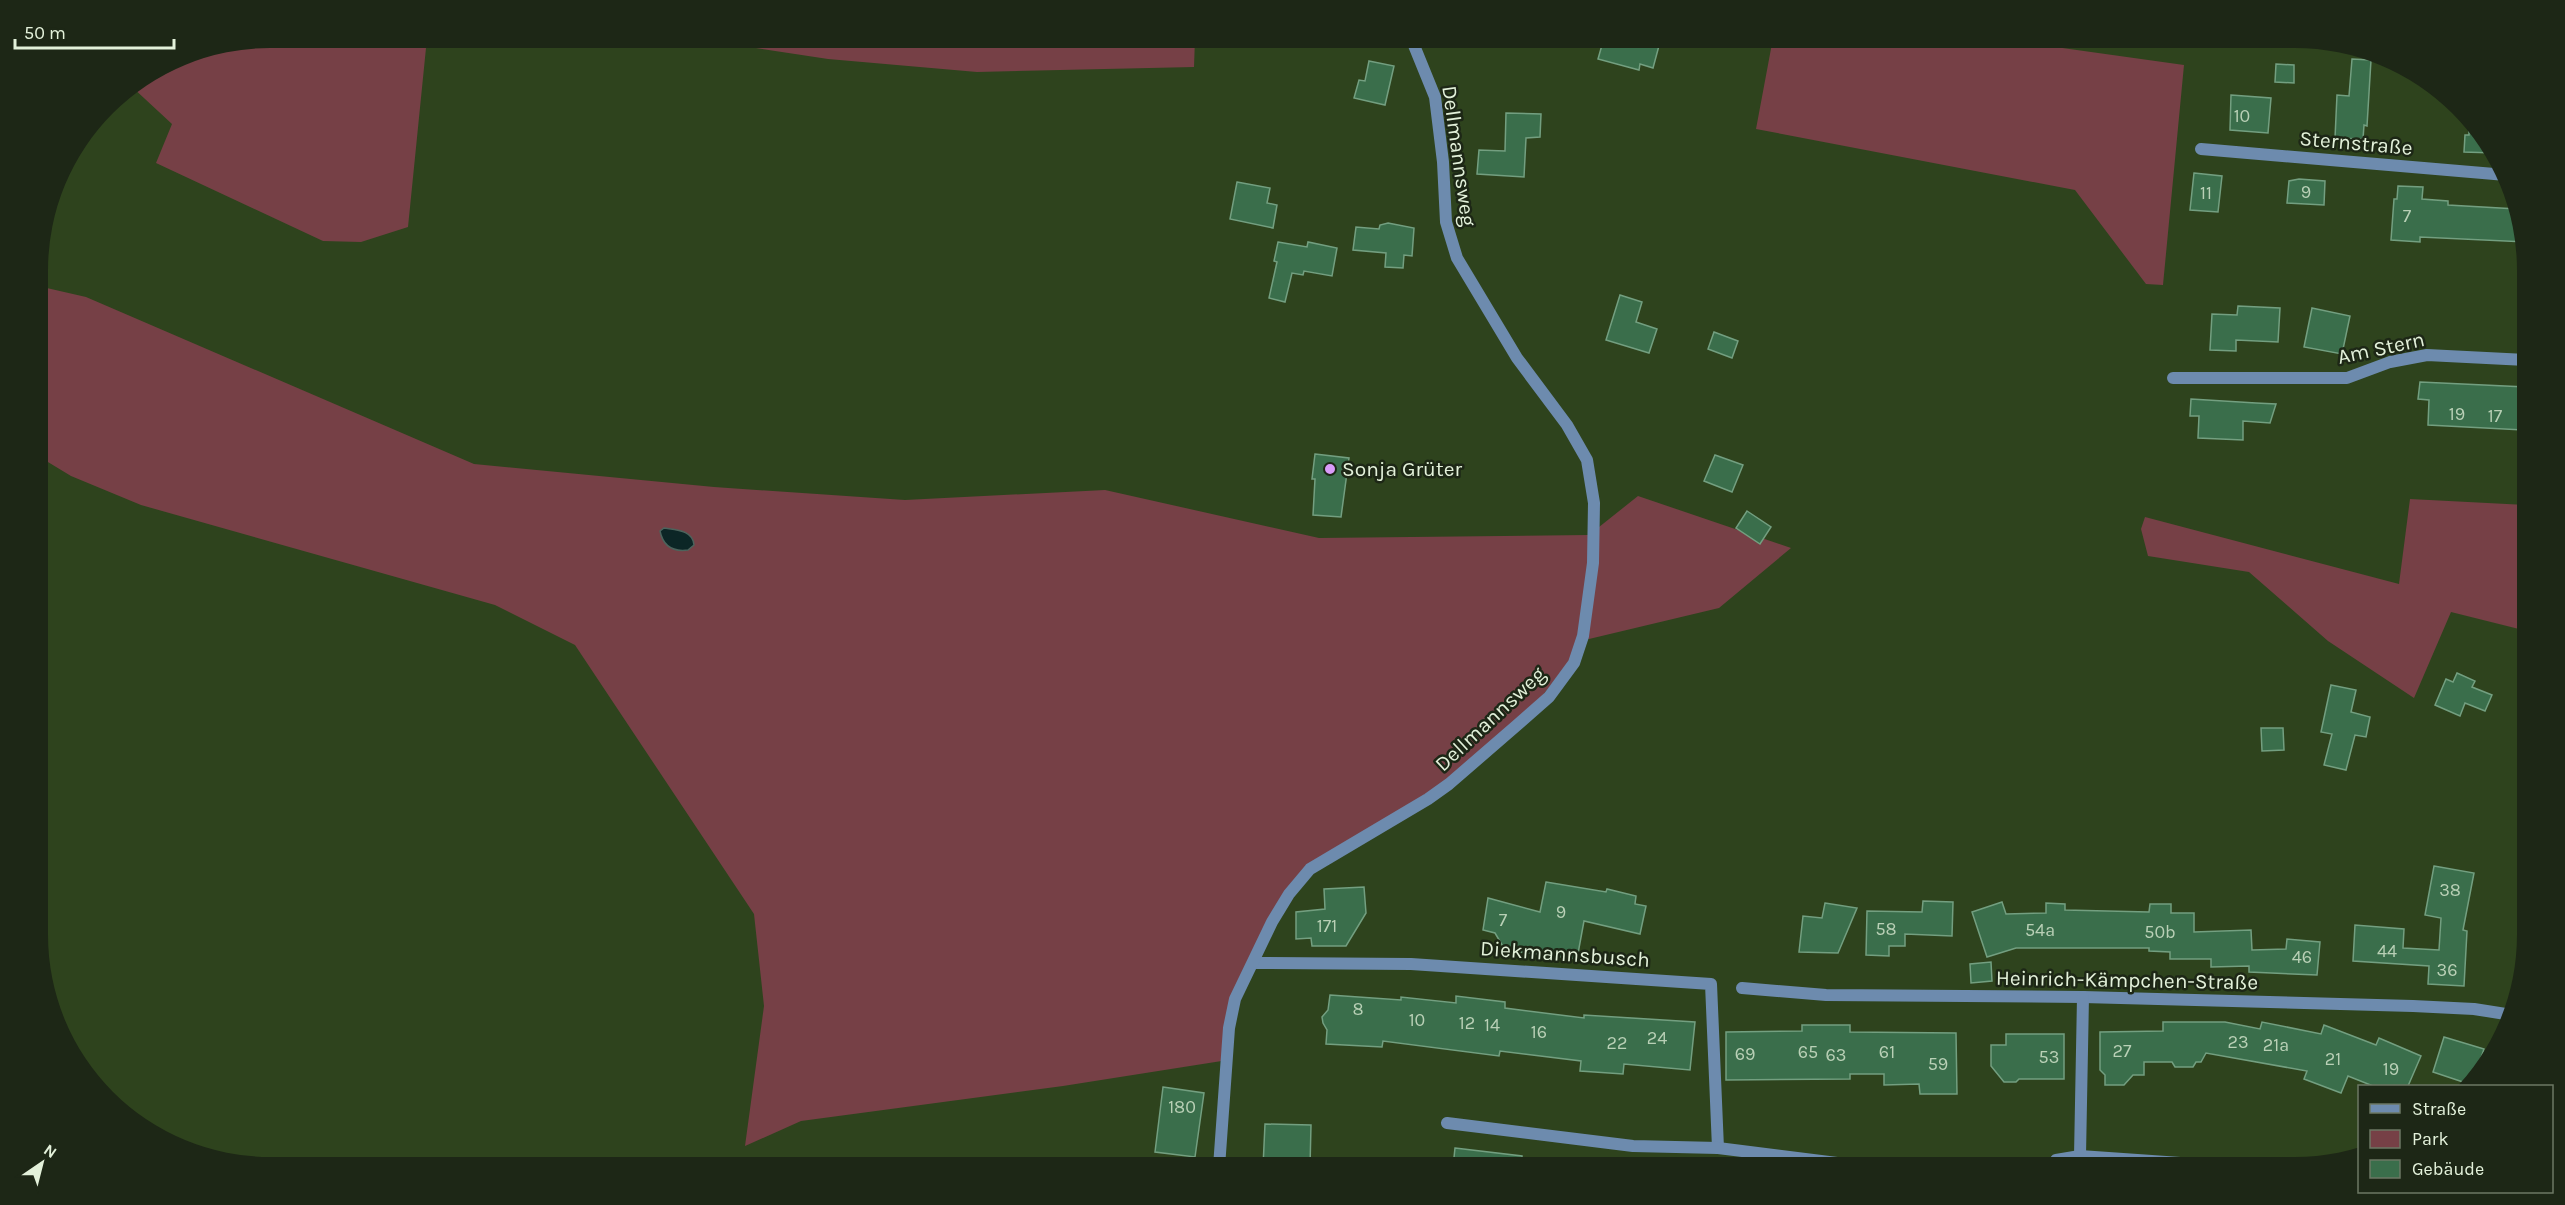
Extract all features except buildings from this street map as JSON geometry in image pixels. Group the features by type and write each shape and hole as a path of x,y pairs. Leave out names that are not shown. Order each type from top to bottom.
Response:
{"street":[{"name":"Dellmannsweg","path":"1220,1157 1229,1028 1235,999 1289,894 1310,869 1405,814 1449,784 1549,697 1574,663 1583,636 1593,563 1594,503 1587,460 1567,425 1517,358 1457,258 1446,222 1443,162 1435,97 1415,48"},
{"name":"Sternstraße","path":"2201,149 2495,174"},
{"name":"Am Stern","path":"2173,378 2347,378 2390,362 2427,356 2517,360"},
{"name":"Diekmannsbusch","path":"1252,963 1411,964 1711,984 1718,1148"},
{"name":"Heinrich-Kämpchen-Straße","path":"1742,988 1826,995 2083,997 2414,1006 2474,1009 2502,1013"},
{"path":"2080,1156 2083,997"},
{"path":"1447,1123 1633,1146 1718,1148 1789,1157"},
{"path":"2074,1157 2094,1157"}],"green space":[{"path":"255,48 426,48 408,227 361,242 323,241 156,163 172,124 138,92 172,71 212,56"},
{"path":"756,48 1195,48 1194,67 977,72 828,59"},
{"path":"1771,48 2062,48 2184,65 2163,285 2146,284 2075,190 1756,129"},
{"path":"48,288 86,297 474,464 714,487 905,500 1105,490 1319,538 1589,535 1638,496 1791,548 1719,608 1589,639 1579,636 1570,660 1543,695 1448,782 1308,868 1234,998 1228,1060 1063,1086 801,1121 745,1146 764,1006 754,914 575,645 495,605 141,505 71,476 48,462"},
{"path":"2410,499 2517,505 2517,628 2451,612 2414,698 2328,641 2249,572 2148,556 2141,529 2145,517 2399,584"}],"water":[{"path":"664,528 679,530 691,536 694,545 688,550 673,549 661,536 660,531"}],"place":[{"name":"Sonja Grüter","path":"1330,469"}]}
